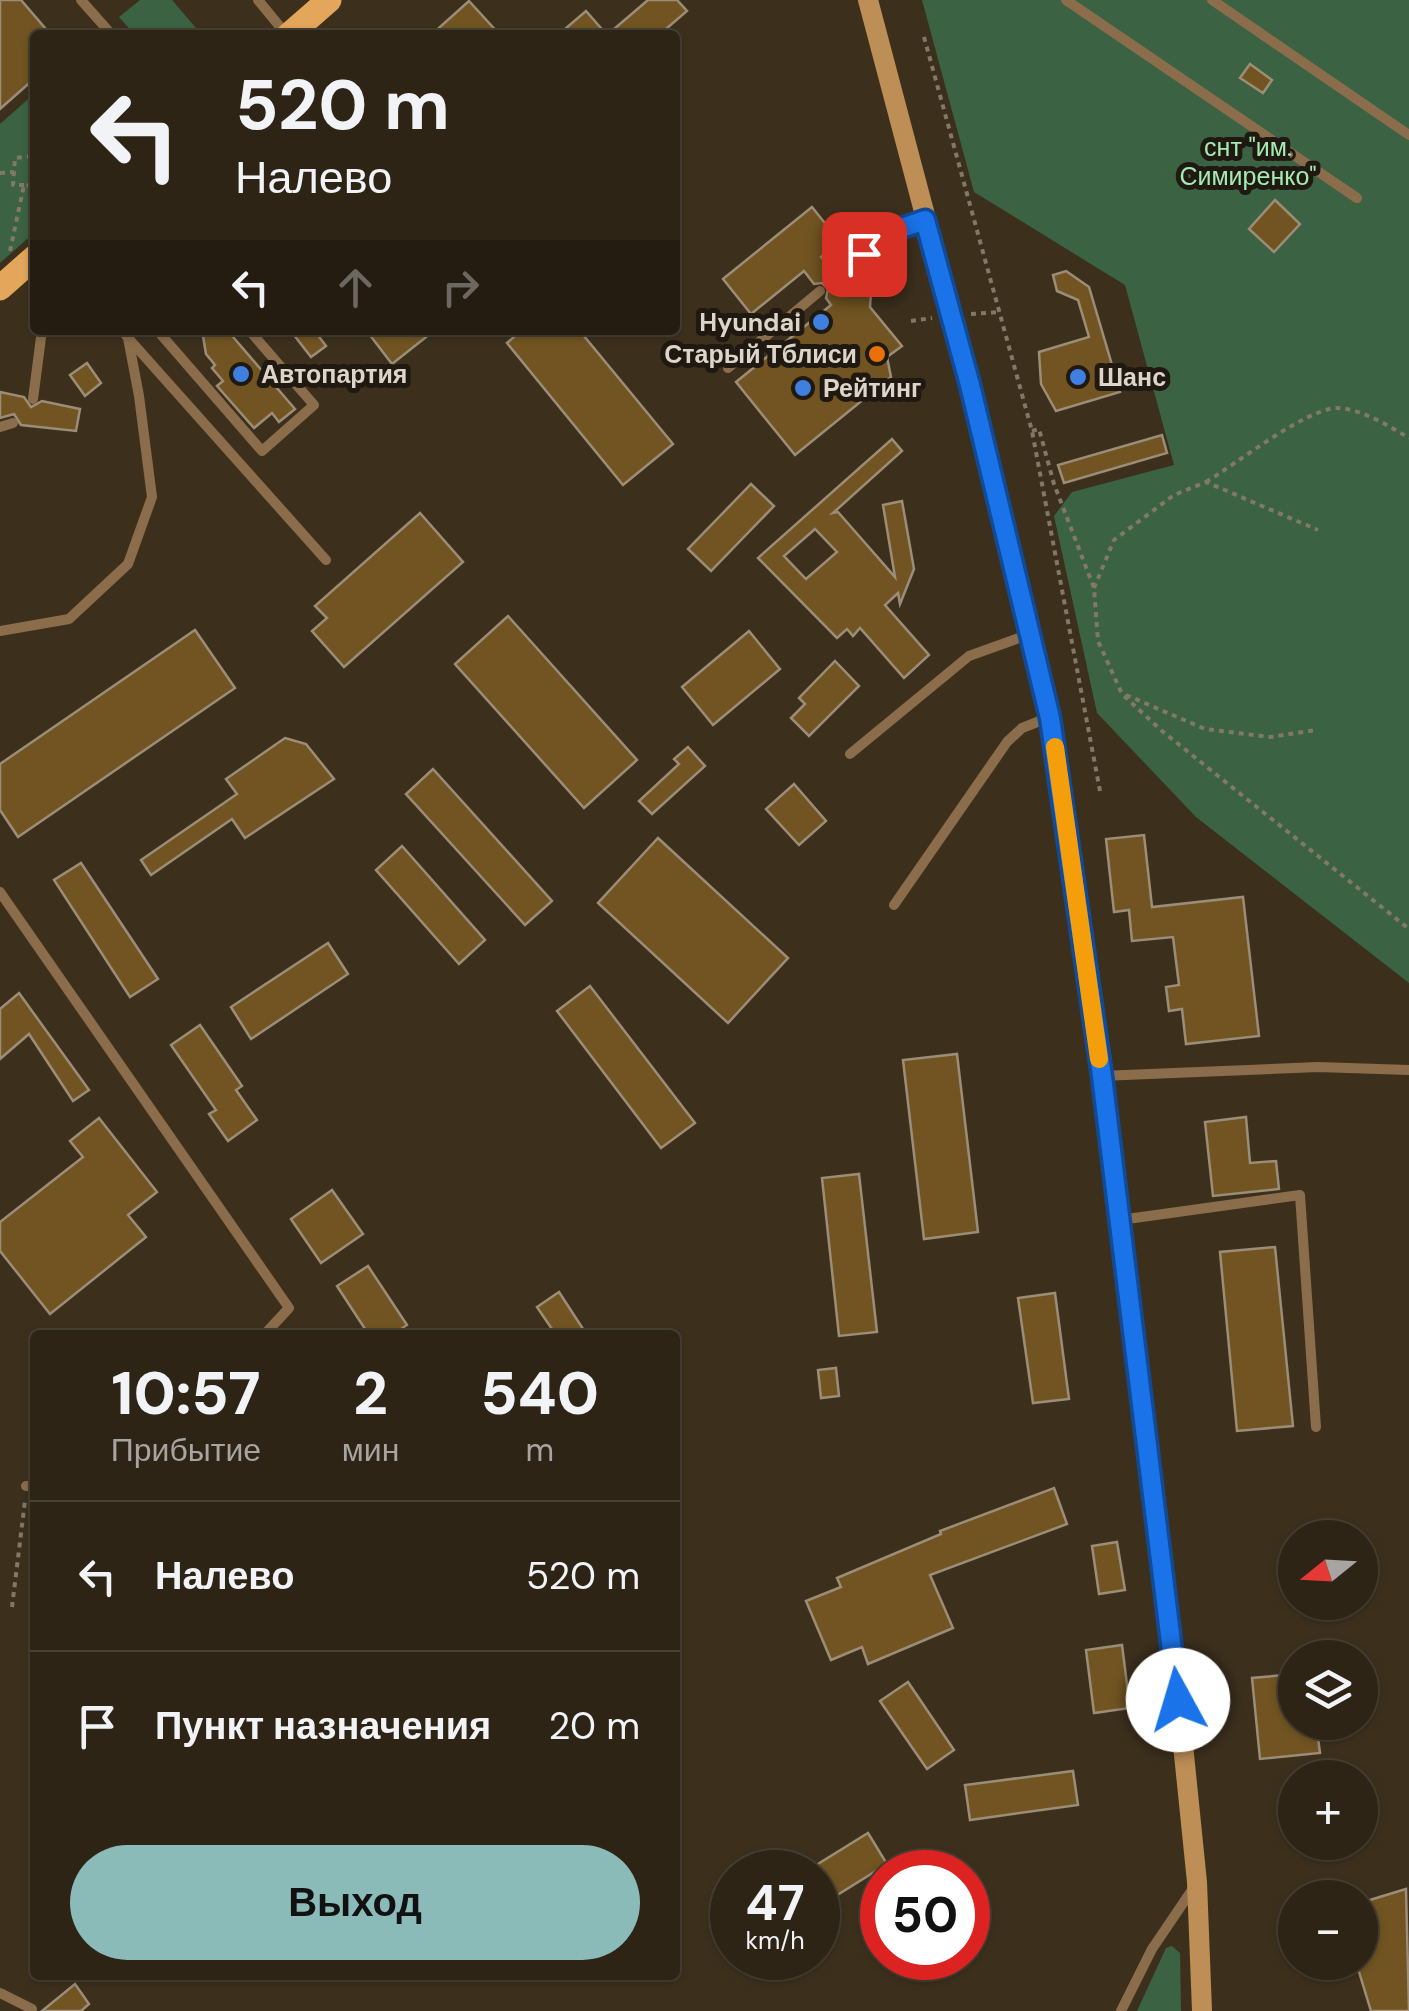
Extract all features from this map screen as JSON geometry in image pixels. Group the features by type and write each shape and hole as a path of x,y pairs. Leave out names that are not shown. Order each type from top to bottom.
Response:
{"main road":[{"path":"294,30 329,0"},
{"path":"868,0 1050,718 1120,1220 1197,1882 1202,2011"},
{"path":"0,288 30,261"}],"lane":[{"path":"81,0 108,30"},
{"path":"258,0 284,30"},
{"path":"1066,0 1357,198"},
{"path":"1212,0 1409,135"},
{"path":"837,277 890,232 925,220"},
{"path":"728,368 820,291"},
{"path":"34,399 41,335"},
{"path":"0,631 69,619 128,564 152,497 125,335"},
{"path":"126,335 326,560"},
{"path":"161,335 262,451 314,405 253,335"},
{"path":"0,427 14,424"},
{"path":"850,754 968,656 1030,634"},
{"path":"894,905 1007,742 1022,728 1050,718"},
{"path":"0,892 289,1308 269,1330"},
{"path":"1102,1076 1318,1068 1409,1070"},
{"path":"1120,1220 1300,1195 1316,1427"},
{"path":"1121,2011 1152,1950 1197,1882"},
{"path":"0,1993 32,2009"}],"path":[{"path":"924,38 1032,431 1100,791"},
{"path":"30,156 15,158 13,185 30,186"},
{"path":"0,173 14,172"},
{"path":"8,255 24,186"},
{"path":"1094,588 1114,540 1174,495 1206,482 1305,416 1338,408 1380,421 1409,438"},
{"path":"1032,431 1039,430 1054,484 1094,588 1098,641 1122,694 1162,732 1409,928"},
{"path":"1206,482 1318,530"},
{"path":"1122,694 1162,706 1206,728 1270,737 1317,730"},
{"path":"12,1607 30,1492"}],"green space":[{"path":"140,0 172,0 198,30 131,30 119,17"},
{"name":"снт \"им. Симиренко\"","path":"922,0 1409,0 1409,983 1196,817 1097,713 1054,516 1072,492 1174,465 1125,285 974,192"},
{"path":"30,97 30,236 0,263 0,124"},
{"path":"1172,1946 1180,1953 1181,2011 1137,2011 1166,1948"}],"building":[{"path":"0,0 21,0 47,30 30,30 30,82 0,109"},
{"path":"648,0 677,0 687,11 665,30 613,30"},
{"path":"469,1 495,30 437,30"},
{"path":"586,11 603,30 564,30"},
{"path":"1250,64 1272,80 1263,93 1240,78"},
{"path":"1275,200 1300,224 1274,252 1249,229"},
{"path":"812,207 840,242 821,257 832,270 830,282 871,293 870,307 902,346 887,357 891,377 795,455 736,382 831,305 826,298 828,289 822,283 814,284 804,271 751,314 723,279"},
{"name":"Шанс","path":"1066,271 1089,287 1120,392 1056,411 1041,384 1039,352 1089,337 1078,300 1057,291 1053,275"},
{"name":"Автопартия","path":"203,335 231,335 295,409 279,422 272,413 254,428 217,386 223,381 206,354"},
{"path":"294,335 318,335 326,346 311,357"},
{"path":"370,335 429,335 392,364"},
{"path":"516,335 583,335 673,444 623,485 507,343"},
{"path":"87,363 101,383 85,396 70,375"},
{"path":"0,392 24,397 31,407 42,401 80,409 76,431 21,425 14,414 0,418"},
{"path":"1162,435 1167,453 1064,483 1058,465"},
{"path":"892,439 902,451 833,513 838,512 895,577 883,505 902,501 914,569 900,604 898,593 885,605 929,655 904,678 860,628 853,636 847,629 837,638 758,558","holes":["815,529 837,552 806,579 784,556"]},
{"path":"751,484 774,506 711,571 688,549"},
{"path":"420,513 463,562 344,667 312,631 327,618 315,606"},
{"path":"508,616 637,760 584,808 455,664"},
{"path":"195,630 235,688 18,837 0,810 0,764"},
{"path":"749,631 780,669 713,725 682,687"},
{"path":"835,661 859,686 809,736 791,718 805,704 799,698"},
{"path":"285,738 306,744 334,779 245,838 232,819 151,875 141,860 237,794 226,779"},
{"path":"688,747 705,766 652,814 639,801 679,764 674,759"},
{"path":"433,769 552,901 525,925 406,794"},
{"path":"794,784 826,821 799,845 766,809"},
{"path":"1144,835 1152,907 1243,897 1259,1036 1186,1044 1182,1009 1169,1011 1166,987 1179,985 1173,937 1132,941 1129,910 1114,912 1106,839"},
{"path":"658,838 788,958 728,1023 598,903"},
{"path":"402,846 485,940 459,964 376,870"},
{"path":"81,863 158,979 130,997 54,880"},
{"path":"328,943 348,974 251,1039 231,1007"},
{"path":"590,986 695,1123 661,1148 557,1011"},
{"path":"19,993 89,1090 73,1101 29,1034 0,1059 0,1009"},
{"path":"200,1025 242,1086 236,1090 257,1120 228,1141 209,1114 216,1110 171,1045"},
{"path":"957,1054 978,1232 924,1239 903,1060"},
{"path":"1246,1117 1250,1163 1276,1161 1279,1189 1213,1196 1205,1122"},
{"path":"99,1118 157,1192 128,1215 146,1237 50,1314 0,1251 0,1222 83,1157 70,1141"},
{"path":"859,1174 877,1332 839,1336 822,1178"},
{"path":"332,1190 363,1234 321,1263 291,1219"},
{"path":"1275,1247 1293,1426 1237,1431 1220,1252"},
{"path":"368,1266 407,1325 400,1330 366,1330 337,1286"},
{"path":"559,1292 584,1330 553,1330 537,1307"},
{"path":"1055,1293 1069,1399 1033,1403 1018,1298"},
{"path":"836,1368 839,1396 821,1398 818,1370"},
{"path":"1054,1488 1067,1524 930,1575 953,1628 868,1664 862,1647 831,1660 806,1601 841,1587 837,1578 941,1534 940,1531"},
{"path":"1117,1542 1125,1590 1099,1594 1092,1546"},
{"path":"1122,1645 1130,1708 1094,1713 1086,1650"},
{"path":"1278,1676 1278,1740 1318,1740 1320,1753 1260,1759 1252,1678"},
{"path":"908,1682 954,1750 927,1769 880,1701"},
{"path":"1073,1771 1078,1805 970,1820 965,1785"},
{"path":"868,1833 878,1850 860,1850 860,1881 840,1893 840,1850"},
{"path":"1406,1889 1409,2011 1371,2011 1362,1980 1378,1980 1378,1898"},
{"path":"75,1984 89,2004 81,2011 42,2011"}],"slow traffic":[{"path":"1055,747 1099,1059"}],"place":[{"name":"Hyundai","path":"821,322"},
{"name":"Старый Тблиси","path":"877,354"},
{"name":"Автопартия","path":"241,374"},
{"name":"Шанс","path":"1078,377"},
{"name":"Рейтинг","path":"803,388"}],"route":[{"path":"864,254 890,232 925,220 993,475 1050,718 1102,1076 1178,1700"}]}
